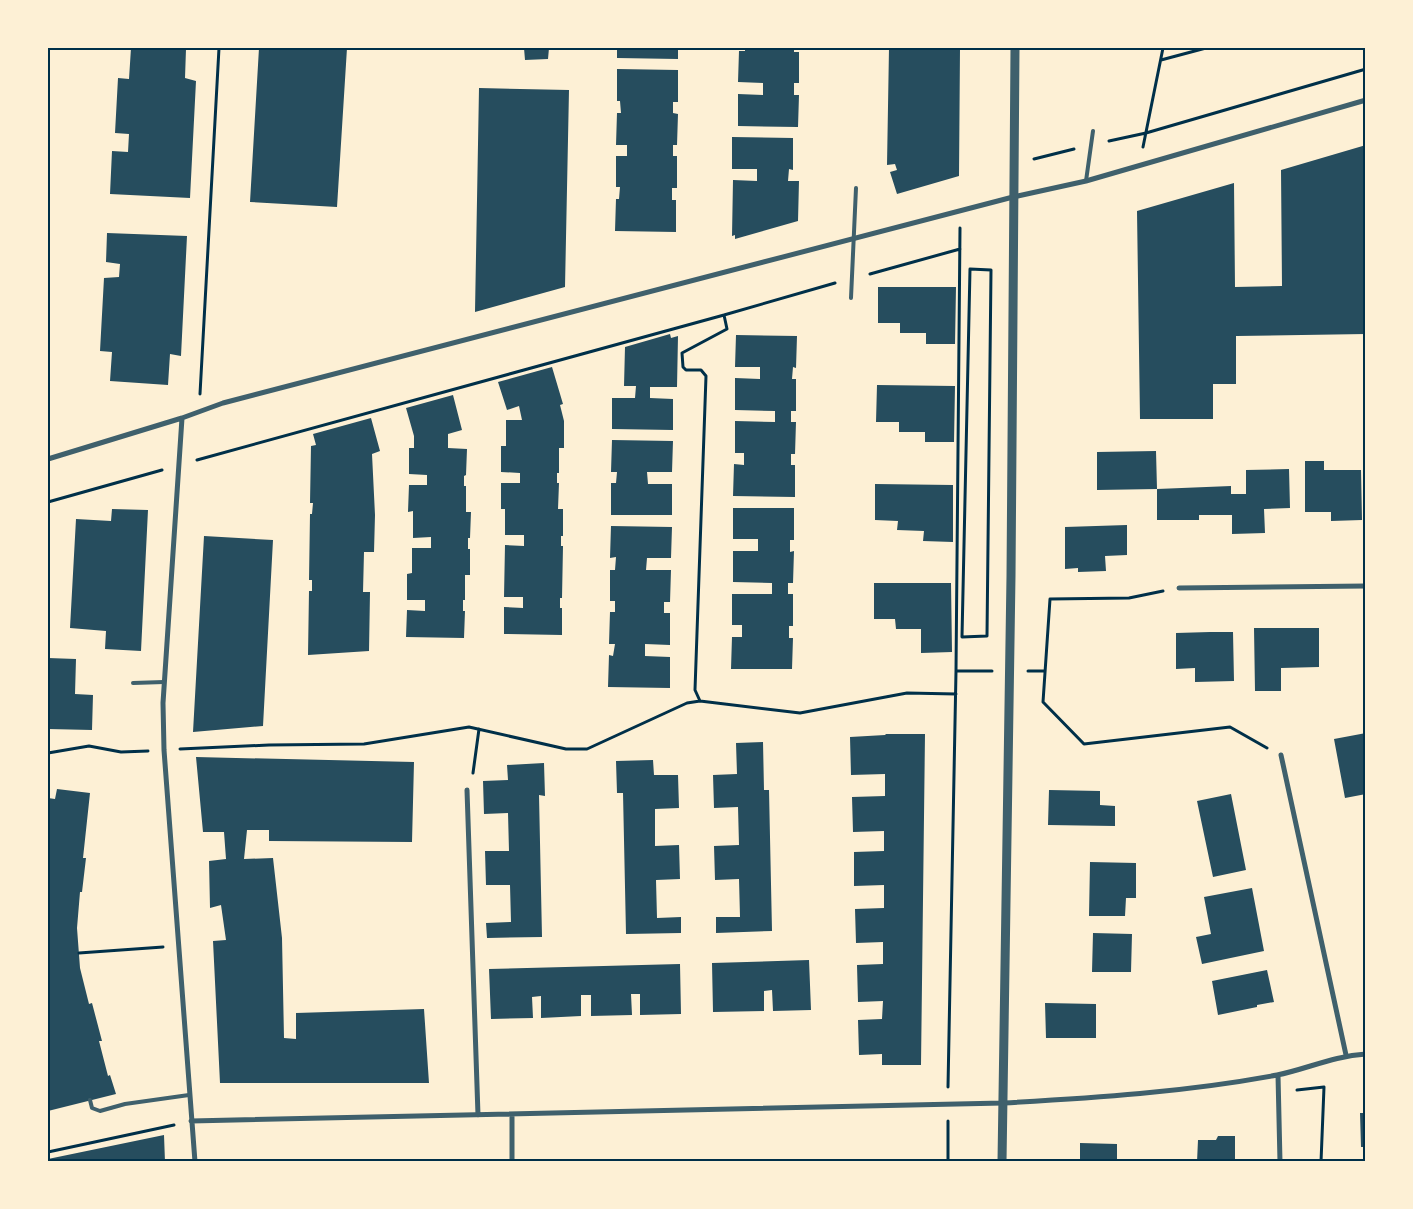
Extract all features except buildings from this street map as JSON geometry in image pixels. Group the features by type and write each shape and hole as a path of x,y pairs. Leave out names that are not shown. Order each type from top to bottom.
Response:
{"street":[{"path":"1002,1162 1011,576 1015,48"},
{"path":"48,459 182,418 223,403 1013,196 1086,181 1366,100"},
{"path":"182,418 163,703 164,750 195,1162"},
{"path":"1179,588 1366,586"},
{"path":"1281,755 1346,1055"},
{"path":"468,790 478,1115"},
{"path":"192,1121 948,1105 1128,1096 1278,1075 1346,1055 1366,1054"},
{"path":"1278,1075 1280,1162"},
{"path":"512,1114 512,1162"}],"lane":[{"path":"1086,181 1093,132"},
{"path":"851,298 856,188"},
{"path":"133,683 164,682"},
{"path":"90,1100 92,1108 100,1111 125,1104 189,1095"}],"path":[{"path":"200,411 219,48"},
{"path":"1139,166 1164,48"},
{"path":"1161,60 1206,48"},
{"path":"1014,163 1146,133 1366,69"},
{"path":"948,1162 956,694 960,210"},
{"path":"48,502 960,249"},
{"path":"970,269 991,270 987,636 962,637 970,269"},
{"path":"700,701 695,690 706,376 701,370 686,370 683,367 682,353 727,329 724,315"},
{"path":"1179,588 1129,598 1050,599 1043,702 1084,744 1230,727 1281,755"},
{"path":"48,752 89,746 121,752 364,744 469,727 566,749 587,749 687,703 700,701 800,713 907,693 956,694"},
{"path":"468,790 473,774 479,729"},
{"path":"79,953 179,946"},
{"path":"1279,1093 1324,1087 1321,1162"},
{"path":"48,1152 192,1121"}]}
